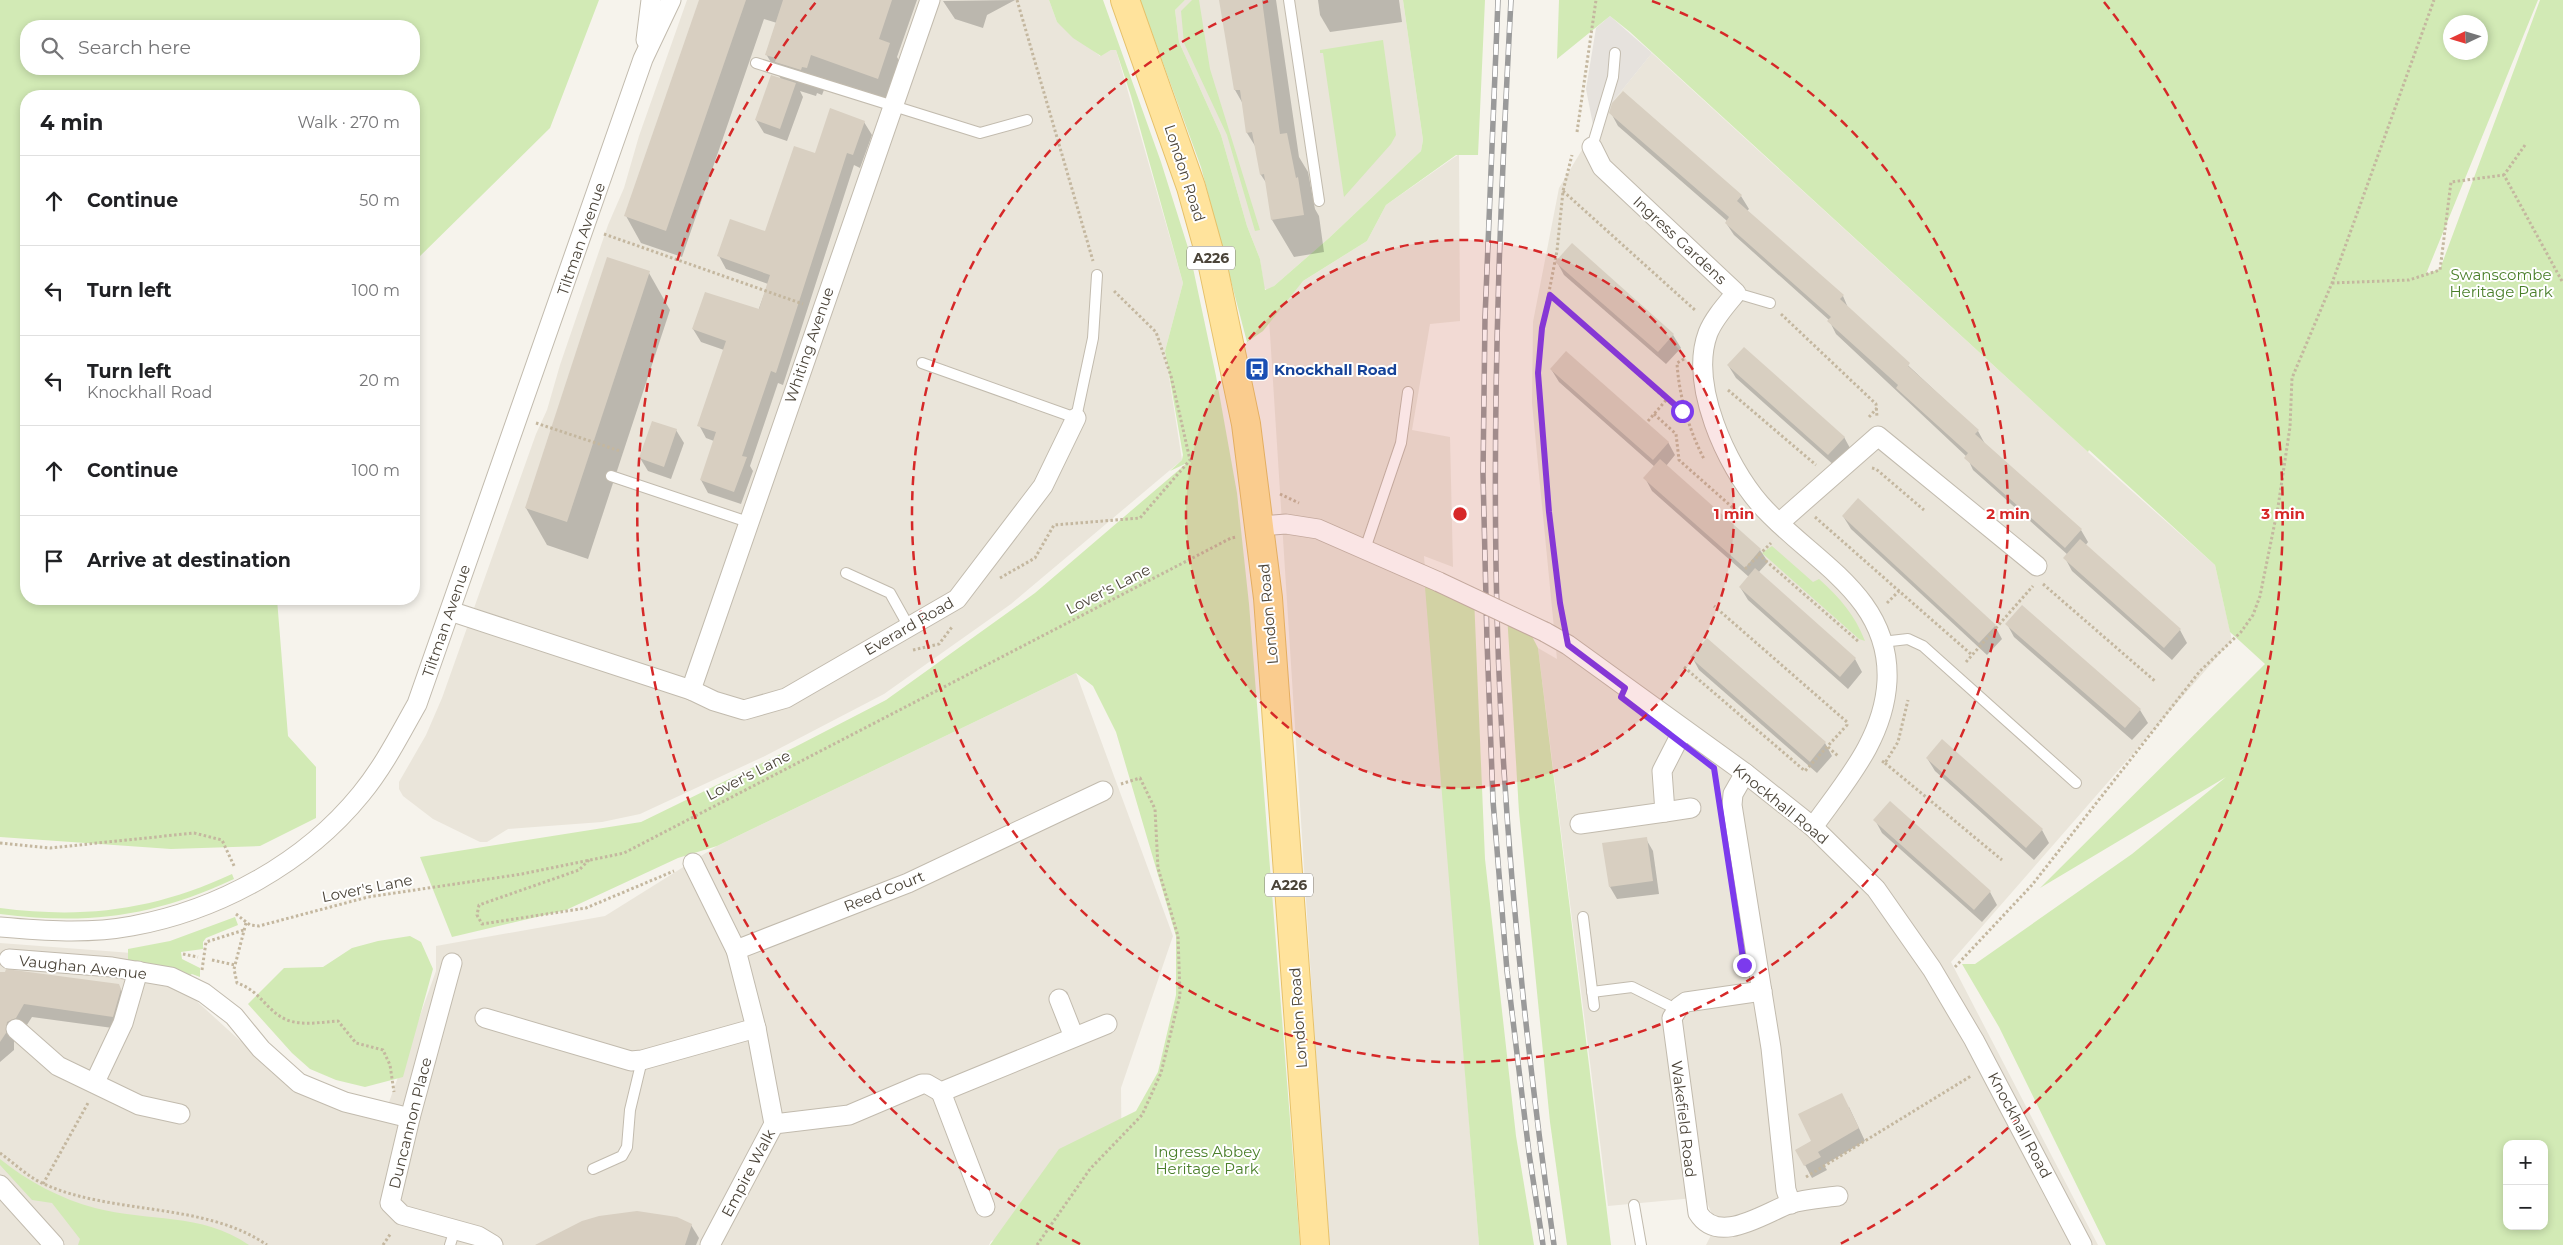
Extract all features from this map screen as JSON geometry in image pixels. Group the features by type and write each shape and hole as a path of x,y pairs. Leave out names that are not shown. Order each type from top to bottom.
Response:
{"main road":[{"name":"London Road","path":"1125,0 1191,186 1212,262 1246,424 1251,531 1273,659 1314,1245"}],"street":[{"name":"Tiltman Avenue","path":"643,59 650,0"},
{"name":"Tiltman Avenue","path":"0,927 49,931 101,930 160,920 218,901 246,887 297,854 338,820 382,766 418,704 643,59 670,0"},
{"name":"Whiting Avenue","path":"691,690 930,0"},
{"name":"Ingress Gardens","path":"1580,144 1736,293 1712,325 1704,345 1702,371 1712,413 1732,461 1744,483 1760,504 1859,596 1889,641 1887,679 1880,722 1867,749 1813,827"},
{"name":"Everard Road","path":"450,611 691,690 714,701 744,710 786,698 956,600 1043,486 1076,418"},
{"path":"1779,523 1878,436 2036,566"},
{"name":"Knockhall Road","path":"1251,531 1277,524 1311,527 1365,549 1545,632 1568,645 1745,774 1813,827 1876,889 1940,982 1989,1066 2082,1245"},
{"path":"1665,812 1662,771 1683,730"},
{"path":"1745,774 1733,794 1732,805 1762,991 1789,1197"},
{"name":"Reed Court","path":"736,950 908,883 1102,791"},
{"path":"1580,824 1691,808"},
{"path":"693,863 736,950 756,1028 774,1124"},
{"name":"Vaughan Avenue","path":"9,959 112,967 171,977 198,990 234,1016 261,1050 299,1083 345,1102 401,1115"},
{"name":"Duncannon Place","path":"452,963 401,1115 390,1203 402,1215 452,1237 480,1237 493,1245"},
{"path":"97,1083 123,1023 138,971"},
{"path":"1676,1010 1690,1001 1762,991"},
{"path":"1059,999 1074,1037"},
{"name":"Wakefield Road","path":"1676,1010 1672,1018 1672,1024 1699,1216 1705,1223 1715,1229 1728,1231 1789,1197 1838,1196"},
{"path":"485,1018 622,1059 642,1060 756,1028"},
{"path":"985,1207 941,1092 1107,1024"},
{"path":"16,1029 58,1066 97,1083 138,1105 180,1114"},
{"name":"Empire Walk","path":"710,1245 774,1124 849,1115 922,1084 941,1092"},
{"path":"0,1185 54,1245"}],"lane":[{"path":"1289,0 1319,201"},
{"path":"1580,144 1613,77 1615,53"},
{"path":"756,63 980,133 1027,120"},
{"path":"922,363 1076,418 1093,338 1097,275"},
{"path":"1736,293 1770,303"},
{"path":"1365,549 1401,444 1408,392"},
{"path":"611,476 748,522"},
{"path":"846,573 890,593 909,627"},
{"path":"1889,641 1908,639 1918,643 1955,674 1980,700 2076,783"},
{"path":"1583,917 1594,1006"},
{"path":"1592,992 1632,987 1676,1010"},
{"path":"593,1169 622,1156 627,1147 630,1110 642,1060"},
{"path":"1634,1205 1641,1245"}],"path":[{"path":"1568,645 1560,603 1550,521 1538,373 1542,328 1550,295 1563,191 1580,144 1596,0"},
{"path":"1940,982 2032,884 2200,671 2241,632 2252,615 2260,596 2278,507 2290,427 2292,378 2332,283 2434,0"},
{"path":"2332,283 2409,280 2440,270 2451,182 2504,175 2525,145"},
{"path":"2504,175 2563,283"},
{"path":"1563,191 1712,325"},
{"path":"601,233 822,310"},
{"path":"1550,295 1679,410 1685,411"},
{"path":"1770,303 1876,404 1878,436"},
{"path":"1687,355 1677,363 1685,411 1707,464"},
{"path":"1722,385 1820,469"},
{"path":"1648,421 1667,399"},
{"path":"1864,422 1877,408"},
{"path":"536,424 620,451"},
{"path":"1870,468 1876,469 1924,510"},
{"path":"1807,520 1818,510"},
{"path":"1812,515 1972,655"},
{"name":"Lover's Lane","path":"246,923 259,926 368,898 522,874 624,853 1230,538 1251,531"},
{"path":"1745,569 1771,543"},
{"path":"1758,554 1864,645"},
{"path":"1955,674 2038,580 2156,682"},
{"path":"1889,641 1890,617 1881,609 1899,591"},
{"path":"1684,667 1804,771 1847,722 1714,606"},
{"path":"1885,763 1898,742 1908,696"},
{"path":"1827,747 1838,756"},
{"path":"1879,758 2002,860"},
{"path":"1037,1245 1090,1169 1142,1115 1160,1074 1180,996 1178,936 1158,868 1155,809 1140,778 1102,791"},
{"path":"0,844 50,848 194,833 222,840 235,866"},
{"path":"590,859 579,870 479,906 477,915 482,924 586,908 693,863"},
{"path":"234,912 246,923 235,964 234,978 237,983 254,990 265,1003 287,1020 311,1023 338,1021 356,1044 383,1050 394,1079 401,1115"},
{"path":"198,990 206,942 244,930"},
{"path":"183,954 198,957"},
{"path":"212,960 235,964"},
{"path":"1789,1197 1989,1066"},
{"path":"43,1184 97,1083"},
{"path":"0,1153 43,1184 79,1195 159,1212 223,1222 248,1232 267,1245"}],"shaded area":[{"path":"687,0 1049,0 1057,22 1100,56 1111,50 1116,50 1183,283 1165,351 1182,460 1011,604 884,694 765,756 640,814 602,822 508,829 487,842 480,842 433,819 403,796 399,789 399,782 426,735 442,698 536,434 547,410 560,365 608,225 624,188 639,136"},
{"path":"1185,0 1403,0 1423,140 1421,151 1329,238 1267,290 1264,288 1260,259 1247,226 1221,135 1179,42 1175,10"},
{"path":"1610,16 1652,53 1606,110 1594,130 1586,89 1596,28"},
{"path":"1652,53 2088,452 2215,565 2232,640 1951,962 2098,1245 1706,1245 1716,1225 1705,1197 1608,1206 1538,648 1557,659 1532,403 1533,322 1559,188 1606,110"},
{"path":"1459,154 1460,321 1430,324 1412,430 1450,437 1453,567 1424,556 1479,1245 1328,1245 1268,303 1367,241 1386,205"},
{"path":"1076,673 1173,936 1121,1088 1122,1193 991,1241 989,1245 0,1245 0,943 145,954 271,1069 383,1119 436,971 436,946 605,916 717,846"}],"green space":[{"path":"0,0 599,0 550,128 420,256 420,90 20,90 20,605 277,605 288,736 316,767 316,818 260,846 171,849 0,837"},
{"name":"Ingress Abbey Heritage Park","path":"1049,0 1103,0 1161,162 1190,254 1216,376 1237,493 1249,604 1300,1245 990,1245 1059,1149 1136,1111 1158,1072 1176,995 1176,936 1116,732 1093,686 1076,673 717,846 678,858 566,910 452,937 420,857 641,822 795,747 886,700 1035,593 1187,463 1170,471 1182,460 1183,455 1165,351 1183,283 1131,96 1116,50 1111,50 1101,56 1073,38 1057,22"},
{"path":"1140,0 1185,0 1175,10 1179,42 1221,135 1247,226 1260,259 1265,290 1274,286 1329,238 1421,151 1423,140 1403,0 1485,0 1478,155 1456,155 1386,205 1367,241 1303,281 1263,331 1247,342 1201,167"},
{"path":"1192,0 1199,0 1210,69 1260,230 1255,231 1227,135 1184,43 1181,11"},
{"name":"Swanscombe Heritage Park","path":"1559,0 2538,0 2426,274 2440,269 2540,0 2563,0 2563,1245 2106,1245 1999,1027 1962,964 1975,964 2132,854 2226,777 2040,888 2265,664 2230,632 2215,565 2089,450 2088,452 1630,32 1610,16 1557,59"},
{"path":"1383,40 1396,135 1391,144 1344,197 1323,53 1320,53 1320,50"},
{"path":"1772,546 1813,582 1819,579 1834,593 1852,615 1865,641 1859,639 1762,553"},
{"path":"1424,575 1474,597 1485,859 1516,1136 1534,1245 1479,1245"},
{"path":"1507,613 1524,621 1538,648 1611,1245 1567,1245 1550,1122 1519,812"},
{"path":"232,874 234,879 204,892 147,910 120,915 63,919 0,914 0,908 61,912 119,909 175,896"},
{"path":"235,917 238,925 206,938 203,942 203,949 181,952 182,959 200,968 200,977 192,974 187,977 128,965 128,949 170,941"},
{"path":"410,936 421,942 433,969 403,1077 365,1087 336,1080 310,1069 292,1053 248,1004 284,968 323,967 352,948 378,941"},
{"path":"0,1159 21,1175 70,1200 115,1212 193,1222 212,1227 249,1245 78,1245 80,1239 52,1203 32,1200 0,1165"}],"building":[{"path":"699,0 746,0 666,231 624,216"},
{"path":"783,0 892,0 879,39 890,43 878,79 811,55 807,68 802,67 801,70 775,62 776,58 765,55"},
{"path":"1219,0 1262,0 1280,134 1287,133 1296,178 1298,177 1304,215 1271,220 1264,174 1260,175 1252,132 1246,133 1240,90 1234,90"},
{"path":"771,75 796,83 780,129 755,120"},
{"path":"1623,91 1742,195 1737,201 1844,295 1840,299 1910,363 1908,366 1979,430 1975,434 2082,529 2065,548 1964,458 1968,453 1896,388 1898,385 1827,321 1831,317 1725,223 1729,217 1609,113 1612,103"},
{"path":"830,108 865,121 853,155 847,153 776,373 771,371 742,456 747,457 734,492 700,480 716,432 697,426 726,341 692,329 705,292 759,309 770,275 717,256 730,219 765,231 794,146 815,153"},
{"path":"1572,243 1674,334 1658,352 1555,262"},
{"path":"607,257 650,271 567,522 525,508"},
{"path":"1744,347 1845,437 1828,455 1727,365"},
{"path":"1566,351 1669,442 1653,460 1550,369"},
{"path":"652,421 677,429 664,467 639,458"},
{"path":"1660,459 1761,549 1745,568 1643,478"},
{"path":"1858,498 1996,625 1979,643 1842,516"},
{"path":"2080,539 2181,629 2164,648 2063,558"},
{"path":"1755,568 1856,658 1840,677 1739,587"},
{"path":"2022,605 2141,709 2125,728 2005,624"},
{"path":"1707,638 1826,742 1810,762 1690,657"},
{"path":"1942,739 2043,829 2026,848 1926,758"},
{"path":"1890,801 1991,891 1974,910 1873,820"},
{"path":"1647,837 1653,881 1609,887 1602,843"},
{"path":"6,969 119,984 121,989 113,1017 24,1004 16,1018 7,1022 6,1033 0,1042 0,972 5,972"},
{"path":"1842,1093 1859,1128 1818,1152 1821,1157 1804,1166 1795,1150 1811,1141 1798,1114"},
{"path":"637,1211 677,1217 692,1224 685,1245 535,1245 582,1221 599,1216"}],"railway":[{"path":"1498,0 1485,318 1483,474 1487,641 1493,801 1507,971 1529,1153 1543,1245"},
{"path":"1511,0 1501,212 1497,352 1495,494 1498,649 1507,820 1514,906 1532,1076 1554,1245"}],"place":[{"name":"Knockhall Road","path":"1257,369"}],"route":[{"path":"1682,411 1637,374 1550,295 1542,328 1538,373 1549,512 1560,603 1568,645 1625,688 1621,692 1621,697 1714,768 1744,965"}]}
